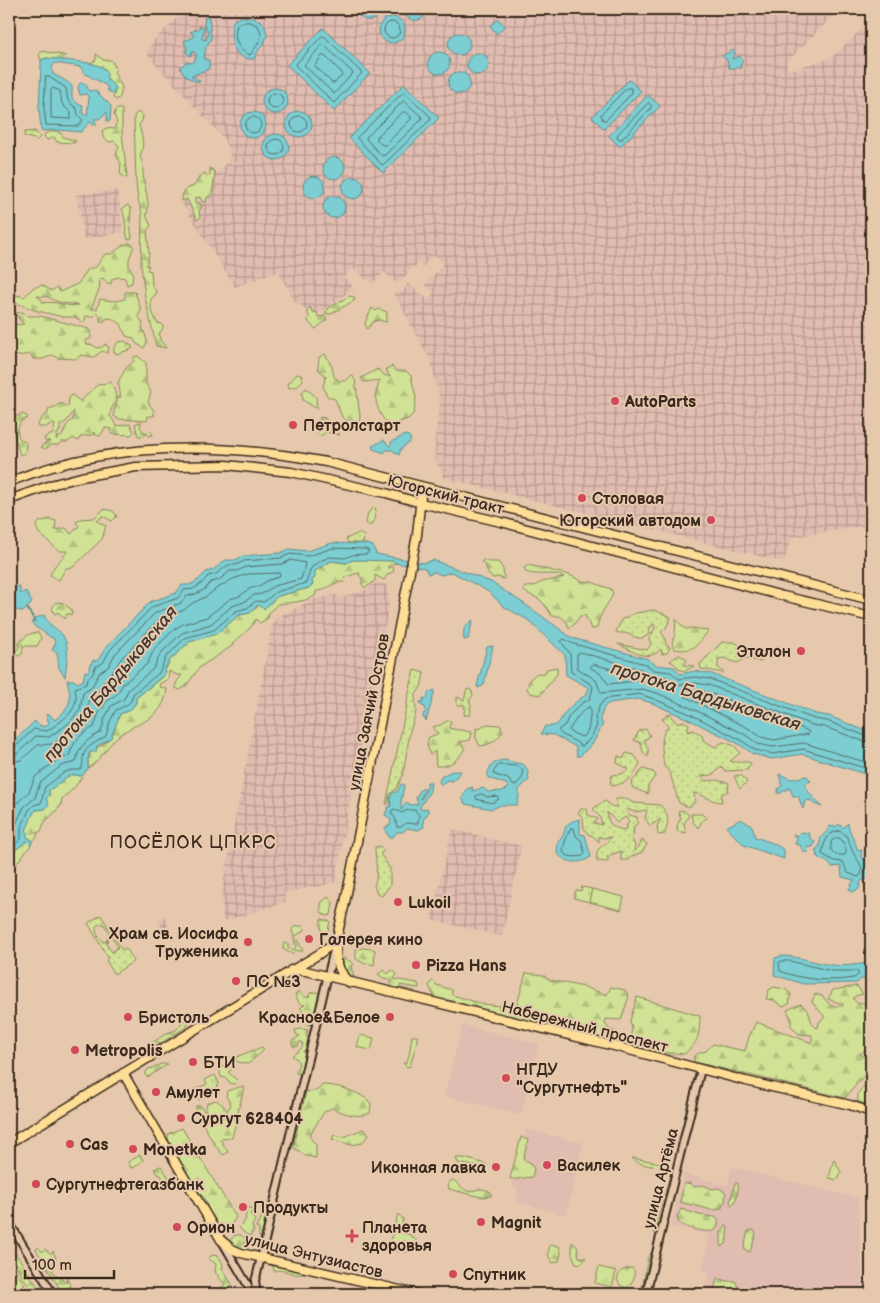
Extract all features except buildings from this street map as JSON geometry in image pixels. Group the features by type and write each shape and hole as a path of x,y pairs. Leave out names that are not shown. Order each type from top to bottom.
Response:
{"main road":[{"name":"Югорский тракт","path":"9,482 55,466 116,453 147,449 200,448 298,456 871,600"},
{"name":"Югорский тракт","path":"9,500 54,484 127,468 161,465 226,465 312,475 386,492 420,503 871,617"},
{"name":"улица Заячий Остров","path":"350,983 338,967 336,942 417,535 422,487"},
{"path":"9,1143 336,942"},
{"name":"Набережный проспект","path":"291,970 306,971 538,1027 701,1069 850,1104 871,1112"},
{"name":"улица Энтузиастов","path":"123,1073 221,1240 232,1249 417,1294"}],"street":[{"path":"255,1294 255,1281 336,942"},
{"name":"улица Артёма","path":"646,1294 701,1069"},
{"path":"9,1222 52,1294"},
{"path":"221,1240 255,1294"}],"shaded area":[{"path":"186,9 827,9 834,15 787,62 787,69 799,69 802,66 831,58 871,20 871,525 793,537 783,562 444,478 435,459 435,437 440,401 431,362 393,292 397,294 400,290 403,292 408,283 428,299 434,293 425,285 443,264 434,255 423,266 419,262 398,284 384,272 372,284 353,268 344,277 354,288 313,318 300,304 297,305 278,272 235,287 182,203 228,162 230,155 224,139 149,57 147,52 154,40"},
{"path":"118,190 123,232 84,239 76,195"},
{"path":"379,583 387,585 389,606 367,711 335,883 284,893 286,902 223,921 221,895 272,626 276,618 314,599 334,595 343,597 368,589 371,585"},
{"path":"452,829 522,846 502,936 431,920"},
{"path":"164,916 168,924 166,935 157,920"},
{"path":"462,1025 539,1044 521,1115 444,1096"},
{"name":"Василек","path":"526,1129 583,1143 566,1215 515,1202 518,1188 512,1186"},
{"path":"732,1167 858,1198 863,1294 704,1293 710,1272 702,1270 709,1235 671,1226 684,1174 727,1185"}],"green space":[{"path":"42,51 67,56 63,60 46,58 41,60 39,55"},
{"path":"96,54 103,60 111,60 116,69 114,72 122,87 120,97 116,100 113,98 116,88 107,79 102,67 90,63 96,60"},
{"path":"116,109 122,109 122,132 127,178 120,174 121,163 116,155 119,146 114,141 109,142 103,137 102,131 106,128 114,129 117,122 114,115"},
{"path":"138,112 143,116 139,125 143,144 140,156 148,202 146,215 151,226 147,230 149,254 146,266 149,265 147,270 151,271 152,285 157,293 151,299 151,309 157,323 162,324 163,328 159,334 160,340 166,348 156,346 145,297 141,265 142,213 136,182 134,116"},
{"path":"35,131 40,137 37,140 24,136 25,132"},
{"path":"56,131 61,133 63,137 76,141 74,143 57,142 54,137 47,140 44,136 46,133"},
{"path":"210,168 215,172 212,197 207,197 206,203 200,197 195,198 195,203 200,203 202,206 199,211 200,218 197,220 187,199 182,201 183,193 186,189 194,186 200,176 205,173 207,177 210,175"},
{"path":"128,205 131,209 132,238 128,240 122,209"},
{"path":"130,243 134,246 129,259 129,267 133,272 132,283 127,285 125,278 119,277 112,279 111,284 103,278 99,280 100,287 91,309 97,309 100,299 121,300 125,299 125,292 135,292 141,310 138,316 143,323 142,328 147,342 144,348 137,344 133,338 126,336 121,324 111,318 100,322 100,315 97,313 93,317 86,316 85,321 82,322 75,317 63,317 34,310 9,300 12,294 24,297 33,288 42,285 52,291 57,287 60,292 79,283 88,269 96,267 105,254 112,254 123,245","holes":["37,296 49,297 60,302 79,305 43,303"]},
{"path":"349,296 354,297 355,300 331,314 325,313 329,308"},
{"path":"310,307 313,313 317,312 318,317 325,316 327,320 315,329 308,321 307,310"},
{"path":"372,308 376,311 379,309 387,312 386,322 378,320 373,322 367,329 365,323"},
{"path":"23,312 27,316 40,316 89,329 91,338 85,341 87,344 97,348 105,344 109,347 107,353 102,351 94,357 81,355 76,359 58,358 53,355 43,359 33,359 31,354 17,356 9,351 9,320 11,319 13,325 24,324 16,313"},
{"path":"125,341 132,346 132,349 117,354 114,352 118,342"},
{"path":"325,354 332,367 334,377 340,381 346,381 352,375 355,380 360,416 359,424 351,424 342,417 335,399 327,396 323,386 326,376 318,369 319,357"},
{"path":"138,356 146,363 146,384 151,392 148,402 154,411 154,416 148,416 147,421 119,419 114,416 118,397 121,397 118,382 126,368 134,361 134,357"},
{"path":"392,366 396,371 406,371 411,376 416,398 414,413 408,419 390,425 381,415 376,401 376,392 380,380 364,382 361,378 378,369 384,375 390,377 386,369"},
{"path":"297,374 301,375 303,380 298,386 289,388 288,384"},
{"path":"111,382 116,395 110,416 116,426 130,424 134,432 131,435 111,434 112,429 105,428 100,436 94,432 93,435 81,436 78,441 73,438 68,442 61,442 58,445 52,445 45,449 41,447 50,441 45,441 44,438 53,434 55,425 52,423 46,427 39,427 38,424 48,413 48,409 61,403 68,407 69,398 72,395 81,402 97,385","holes":["74,411 73,419 67,425 62,436 56,439 60,431 60,425 67,421"]},
{"path":"306,388 316,397 317,409 303,400 302,393"},
{"path":"21,414 28,418 21,421 17,430 19,438 26,443 25,453 20,455 12,426 14,418"},
{"path":"320,417 325,418 340,435 326,432 320,436 315,432"},
{"path":"141,422 140,427 145,433 150,430 153,435 149,436 147,433 144,436 138,436 135,424"},
{"path":"374,507 376,509 374,520 370,526 366,523 368,513"},
{"path":"104,509 113,511 117,516 112,521 103,516 97,521 106,526 102,539 73,567 66,568 59,580 50,575 54,567 68,551 59,551 39,533 36,527 39,522 50,519 56,521 55,530 66,528 71,534 79,526 76,522 81,519 94,518"},
{"path":"359,533 364,536 363,543 349,543 346,539"},
{"path":"353,560 393,561 396,563 388,566 388,568 393,567 394,571 387,575 384,580 375,575 375,581 365,588 359,575 360,573 358,573 345,577 344,582 316,591 315,596 305,600 278,604 270,611 268,618 260,623 256,619 232,646 200,667 186,686 180,690 176,688 176,683 182,675 169,671 168,679 159,684 160,687 167,689 164,700 155,714 117,737 88,768 91,752 109,739 120,714 130,710 136,703 136,698 162,677 170,660 189,642 216,634 239,615 250,613 259,605 278,596 309,588 315,571 331,561 346,563"},
{"path":"484,560 498,562 503,569 504,579 493,578 488,574 486,566 481,562"},
{"path":"528,565 570,575 581,581 591,582 611,589 613,594 601,614 597,628 591,629 585,615 580,616 569,629 567,622 560,616 552,616 539,599 524,591 525,587 564,577 555,574 526,572 524,568"},
{"path":"61,602 71,609 72,614 67,614 65,619 58,612 55,614 52,609 55,603"},
{"path":"654,610 671,617 666,628 661,632 665,638 666,645 670,647 667,653 662,654 661,649 651,655 645,655 618,644 647,650 651,644 649,639 655,628 654,624 650,627 648,635 643,638 616,632 622,619 636,613"},
{"path":"676,619 685,629 693,628 708,631 701,641 691,649 674,649 672,642 675,635"},
{"path":"38,632 41,638 37,646 23,646 22,654 18,656 14,653 19,648 18,644 22,639 29,634"},
{"path":"722,642 734,642 763,658 761,662 746,658 737,663 724,658 718,659 718,667 724,673 701,669 700,664"},
{"path":"679,655 687,659 684,665 694,666 685,671 678,669 670,661"},
{"path":"557,667 557,674 540,695 530,693 527,689 530,679 537,673 544,674 547,669"},
{"path":"414,670 424,673 421,687 415,696 416,712 410,731 403,775 396,789 390,794 388,804 386,804"},
{"path":"467,689 471,690 473,695 469,701 471,704 470,715 464,715 465,705 457,705 457,697 464,700"},
{"path":"670,713 677,723 683,721 689,724 687,732 693,730 702,735 703,740 715,747 723,742 735,746 740,753 730,761 751,763 747,770 725,771 721,767 713,775 701,776 705,781 716,780 729,783 728,791 721,795 722,802 694,793 695,802 689,807 679,803 670,773 664,766 662,750 663,734 669,726 662,719"},
{"path":"451,721 449,728 472,733 470,740 460,742 465,748 457,759 450,764 436,766 435,751 430,755 427,744 429,737 438,734 432,727"},
{"path":"487,724 500,725 503,731 493,742 480,746 476,738 476,728 479,729"},
{"path":"646,729 650,736 644,740 648,748 648,757 643,752 641,743 634,740 639,731"},
{"path":"626,753 634,755 640,763 629,779 612,786 610,782 612,775 622,774 629,769 617,763 618,756 624,758"},
{"path":"643,769 656,775 648,786 648,794 633,788 631,783"},
{"path":"73,774 82,776 63,798 61,806 44,823 41,831 37,833 37,837 33,841 26,836 25,830 33,814 36,810 45,809 48,790"},
{"path":"741,775 747,782 740,789 734,776"},
{"path":"616,799 626,799 634,803 660,805 668,818 665,834 658,835 657,826 661,819 650,826 645,818 647,810 635,812 626,809 628,815 637,817 637,824 633,827 634,834 631,838 635,845 634,851 639,847 642,840 647,844 642,852 628,860 621,860 621,851 608,856 608,862 597,861 597,852 611,837 603,838 599,836 599,842 588,834 584,828 583,817 578,813 581,809 587,809 588,815 598,819 594,823 602,825 600,817 593,809 605,801 611,806 617,807","holes":["607,812 617,823 625,817 629,821 625,830 617,828 608,820"]},
{"path":"683,810 689,815 684,824 686,833 677,831 681,818 678,811"},
{"path":"691,814 701,814 707,818 702,821 698,828 693,822"},
{"path":"27,841 31,845 9,873 14,851"},
{"path":"379,846 384,850 380,854 390,868 390,885 382,896 377,893 374,886 377,873 375,847"},
{"path":"582,887 592,889 589,902 574,898 576,890 581,891"},
{"path":"592,889 624,897 621,910 589,902"},
{"path":"328,897 333,903 331,915 327,916 321,912 321,903"},
{"path":"101,915 122,950 126,948 134,961 114,974 106,960 108,958 88,923","holes":["104,924 109,932 105,942 99,938 96,931 96,926","110,934 118,947 112,952 106,944"]},
{"path":"321,919 330,921 326,935 321,929"},
{"path":"295,926 303,926 305,930 295,936 303,951 296,950 292,954 283,949 284,943 288,944 288,949 294,950 296,947 292,929"},
{"path":"356,949 375,950 374,965 365,964 356,959"},
{"path":"344,958 353,963 351,967 354,977 345,969 343,964"},
{"path":"384,970 388,974 392,970 397,974 394,979 418,983 419,988 400,985 401,988 415,991 414,993 393,989 389,979 383,978 378,974"},
{"path":"526,973 543,975 550,980 584,987 607,995 611,987 625,990 629,996 621,1020 606,1019 605,1024 610,1030 618,1032 625,1043 470,1009 464,1004 435,998 429,986 433,980 436,985 452,990 452,995 483,1004 516,1008"},
{"path":"857,986 863,994 855,996 853,999 858,1004 866,1002 871,1005 871,1045 860,1054 871,1061 871,1067 845,1098 695,1062 693,1057 706,1051 713,1044 745,1051 756,1022 812,1043 812,1035 799,1034 791,1026 791,1019 787,1010 801,1004 808,1011 813,1026 818,1028 819,1022 825,1017 812,1002 815,994 822,996 831,1006 843,1006 843,1004 828,999 833,990"},
{"path":"774,987 785,989 791,994 789,1004 783,1007 774,1000 766,999 769,990"},
{"path":"299,991 304,997 309,997 310,993 320,993 312,1024 300,1022 300,1015 303,1011 300,1008 305,1005 299,1003 295,994"},
{"path":"637,997 700,1016 698,1037 684,1054 648,1050 630,1041 632,1028 630,1021"},
{"path":"184,1020 190,1021 186,1027 145,1053 140,1054 141,1050 167,1033 176,1030"},
{"path":"295,1030 308,1030 306,1036 309,1039 307,1048 303,1051 305,1055 301,1074 296,1073 299,1063 292,1056 302,1048 303,1044 300,1041 298,1046 294,1047 292,1041 300,1036 296,1034"},
{"path":"360,1035 374,1038 371,1050 357,1047"},
{"path":"412,1036 417,1036 417,1041 410,1066 407,1067 403,1063 406,1063 409,1056"},
{"path":"262,1047 264,1050 248,1064 238,1062 235,1058 242,1055"},
{"path":"161,1064 168,1064 148,1077 145,1075 147,1070"},
{"path":"229,1064 231,1067 235,1067 228,1072 238,1081 235,1084 221,1077 221,1067"},
{"path":"215,1075 219,1083 216,1090 199,1100 194,1090 207,1084 205,1080"},
{"path":"871,1078 871,1105 858,1102 858,1093"},
{"path":"323,1085 349,1090 371,1103 370,1113 365,1115 351,1115 332,1108 324,1112 309,1136 316,1145 316,1158 306,1156 293,1147 306,1092 318,1090"},
{"path":"244,1087 232,1138 220,1139 228,1152 223,1155 196,1112 196,1106 201,1106 205,1113 207,1103 216,1100 227,1111 231,1105 226,1096 227,1091"},
{"path":"182,1128 236,1217 231,1225 234,1232 229,1231 226,1227 223,1233 221,1231 207,1208 204,1197 186,1174 171,1149 168,1134"},
{"path":"363,1129 369,1134 362,1143 351,1145 332,1139 334,1135 344,1137"},
{"path":"521,1137 528,1140 523,1160 529,1162 534,1169 532,1177 510,1179"},
{"path":"140,1155 143,1160 131,1168 128,1162"},
{"path":"456,1158 464,1158 486,1164 485,1168 458,1163"},
{"path":"632,1158 661,1163 660,1167 649,1166"},
{"path":"834,1159 841,1172 837,1180 829,1178"},
{"path":"161,1166 169,1178 166,1185 161,1175 157,1174 154,1169"},
{"path":"671,1171 672,1175 657,1233 654,1233"},
{"path":"453,1180 470,1192 483,1189 491,1192 491,1196 481,1197 449,1189 448,1183"},
{"path":"689,1183 694,1187 703,1185 712,1189 719,1188 726,1193 721,1209 712,1210 680,1202 684,1184"},
{"path":"735,1183 738,1183 738,1189 732,1206 730,1202"},
{"path":"247,1207 253,1209 250,1214 255,1220 252,1226 254,1231 250,1236 239,1227 245,1221"},
{"path":"681,1209 699,1215 715,1217 718,1220 718,1226 714,1231 710,1231 696,1230 683,1225 679,1223 677,1217"},
{"path":"265,1214 268,1215 262,1237 259,1237 259,1229 256,1227 260,1223 261,1217"},
{"path":"398,1214 403,1219 400,1232 410,1235 423,1247 407,1252 394,1251 390,1243"},
{"path":"726,1225 728,1227 726,1244 721,1247 721,1233"},
{"path":"754,1230 756,1234 750,1252 744,1249 748,1231"},
{"path":"235,1235 241,1235 245,1239 244,1244 248,1247 247,1250 231,1246 228,1243"},
{"path":"572,1242 577,1246 579,1257 586,1258 581,1264 576,1263 572,1254"},
{"path":"550,1245 559,1246 561,1253 559,1261 553,1263 548,1255"},
{"path":"38,1247 42,1252 45,1249 51,1254 53,1251 56,1259 51,1263 54,1268 52,1272 67,1283 66,1277 71,1286 61,1291 36,1249"},
{"path":"651,1253 643,1294 641,1294 648,1257"},
{"path":"16,1254 37,1286 31,1290 11,1257"},
{"path":"213,1255 218,1256 223,1264 222,1269 232,1284 229,1292 221,1293 218,1290 225,1285 215,1272 216,1264 208,1258"},
{"path":"9,1263 20,1277 24,1285 25,1294 20,1294 15,1287"},
{"path":"276,1264 302,1272 303,1274 281,1270 274,1271 273,1266"},
{"path":"599,1267 616,1271 612,1287 595,1283"},
{"path":"632,1268 634,1279 632,1283 627,1288 621,1286 617,1280 619,1274 623,1270"},
{"path":"717,1278 735,1281 738,1287 734,1294 714,1290"}],"water":[{"path":"356,9 382,9 380,14 373,20 365,20 358,14"},
{"path":"402,9 429,9 427,14 420,20 411,20 404,14"},
{"path":"205,17 209,17 211,39 206,47 204,59 209,60 209,69 191,76 200,82 188,78 180,68 186,62 193,63 197,56 193,51 190,56 186,52 187,48 184,41 194,37 190,32 198,29 200,26 204,28 202,39 206,40 208,32 204,25"},
{"path":"240,17 250,17 261,21 265,26 267,35 264,44 254,59 247,59 241,56 232,41 233,21"},
{"path":"392,17 401,21 405,30 401,39 392,43 383,39 379,30 383,21"},
{"path":"498,19 505,26 497,34 490,26"},
{"path":"323,28 370,73 334,111 287,65"},
{"path":"459,33 467,36 470,44 467,52 459,55 451,52 448,44 451,36"},
{"path":"733,50 735,52 732,59 740,56 743,62 740,65 741,68 729,68 727,60 722,56"},
{"path":"439,52 447,55 450,63 447,71 439,74 431,71 428,63 431,55"},
{"path":"478,53 486,56 489,64 486,72 478,75 470,72 467,64 470,56"},
{"path":"46,58 90,63 102,67 107,72 107,79 116,88 113,94 108,91 107,86 84,73 81,67 55,63 52,67 53,74 72,86 72,98 78,104 83,105 82,113 87,116 89,97 86,94 80,95 78,87 81,82 86,84 89,91 95,90 111,106 110,121 107,122 107,112 99,119 94,119 97,125 93,125 90,122 81,132 41,131 39,108 41,60"},
{"path":"459,72 467,75 470,83 467,91 459,94 451,91 448,83 451,75"},
{"path":"629,80 641,91 604,129 592,117"},
{"path":"404,84 439,118 383,173 349,138"},
{"path":"275,88 284,92 288,101 284,110 275,114 266,110 262,101 266,92"},
{"path":"648,95 660,106 620,147 609,136"},
{"path":"299,111 308,115 312,124 308,133 299,137 290,133 286,124 290,115"},
{"path":"253,112 262,116 266,125 262,134 253,138 244,134 240,125 244,116"},
{"path":"276,134 285,138 289,147 285,156 276,160 267,156 263,147 267,138"},
{"path":"334,157 342,160 345,168 342,176 334,179 326,176 323,168 326,160"},
{"path":"314,176 322,179 325,187 322,195 314,198 306,195 303,187 306,179"},
{"path":"353,177 361,180 364,188 361,196 353,199 345,196 342,188 345,180"},
{"path":"334,196 342,199 345,207 342,215 334,218 326,215 323,207 326,199"},
{"path":"405,435 409,436 411,441 401,449 399,455 392,450 386,450 384,453 373,449 372,446 384,440 389,446 391,442"},
{"name":"протока Бардыковская","path":"332,543 367,544 373,546 376,554 424,563 433,560 491,582 572,638 648,659 656,665 674,667 680,674 695,671 712,674 871,733 871,776 802,754 772,759 753,754 739,744 688,719 639,699 609,703 604,707 600,719 603,724 593,743 580,756 577,756 576,747 554,735 541,734 545,726 557,724 577,701 586,695 589,688 566,675 565,655 528,620 503,606 489,592 452,572 441,575 435,572 428,574 424,568 393,561 353,560 346,563 331,561 315,571 315,578 312,580 313,584 309,588 278,596 264,609 258,605 250,613 239,615 216,634 189,642 170,660 164,670 165,674 136,698 136,703 130,710 120,714 111,738 97,746 96,752 90,752 88,768 82,776 68,776 49,790 49,795 46,799 49,804 45,809 34,812 26,830 28,833 26,836 33,841 31,845 27,841 14,851 9,869 9,746 35,721 37,724 45,727 49,723 46,715 49,714 55,720 65,711 70,698 67,680 74,680 77,683 83,681 85,671 88,672 93,660 99,659 106,647 150,602 176,593 182,585 190,585 206,572 213,570 226,560 235,560 243,556 280,553 289,549 307,551"},
{"path":"20,586 20,594 26,591 32,603 23,612 18,610 9,613 11,610 9,609 9,592 13,588"},
{"path":"44,615 61,633 67,645 65,677 59,668 57,652 52,650 55,644 54,639 35,627 32,622"},
{"path":"473,620 468,639 464,640 464,628"},
{"path":"493,646 484,685 478,688 487,647"},
{"path":"434,690 426,721 423,718 423,714 426,712 425,707 420,702 424,701 423,698 427,699 428,693"},
{"path":"505,760 523,764 527,769 529,780 519,789 517,805 501,805 492,809 465,804 462,798 467,789 473,787 472,791 483,788 488,792 502,791 509,788 506,784 488,778 488,771 492,765 498,761"},
{"path":"452,771 461,771 453,781 447,780 441,785 439,781 442,776"},
{"path":"779,774 791,779 807,776 811,781 804,784 822,807 810,800 805,801 803,809 798,796 793,796 790,788 778,794 778,789 782,786"},
{"path":"427,782 431,782 430,791 420,807 421,810 427,808 429,812 423,820 424,827 418,830 407,828 403,832 397,832 393,837 389,837 385,828 390,825 391,820 385,815 388,807 391,806 390,798 393,792 397,792 401,784 404,785 401,810 406,802 411,805 418,804 416,797 421,789 425,789 420,799 422,798 427,788"},
{"path":"580,819 580,834 585,835 591,857 578,862 568,861 557,853 558,842 569,823"},
{"path":"741,819 752,826 755,837 775,844 784,850 784,859 744,845 726,827"},
{"path":"848,823 857,849 862,850 861,856 863,859 870,858 871,863 866,866 868,878 861,881 859,889 852,892 849,889 854,880 842,877 841,866 832,867 826,861 819,859 815,850 820,846 822,837 830,826 836,827 839,824 843,828"},
{"path":"800,832 808,833 811,839 815,841 813,847 807,847 808,853 803,851 800,845 795,844 797,839 793,834 798,836"},
{"path":"781,956 837,966 871,963 871,979 861,979 857,983 804,984 774,975 775,958"}],"waterway":[{"path":"27,608 35,621"}],"place":[{"name":"AutoParts","path":"615,401"},
{"name":"Петролстарт","path":"293,425"},
{"name":"Столовая","path":"582,498"},
{"name":"Югорский автодом","path":"711,520"},
{"name":"Эталон","path":"801,651"},
{"name":"Lukoil","path":"398,902"},
{"name":"Галерея кино","path":"309,939"},
{"name":"Храм св. Иосифа Труженика","path":"248,942"},
{"name":"Pizza Hans","path":"416,965"},
{"name":"ПС №3","path":"236,981"},
{"name":"Бристоль","path":"128,1017"},
{"name":"Красное&Белое","path":"390,1017"},
{"name":"Metropolis","path":"75,1050"},
{"name":"БТИ","path":"193,1062"},
{"name":"НГДУ \"Сургутнефть\"","path":"506,1078"},
{"name":"Амулет","path":"156,1092"},
{"name":"Сургут 628404","path":"181,1118"},
{"name":"Cas","path":"70,1144"},
{"name":"Monetka","path":"133,1149"},
{"name":"Василек","path":"547,1165"},
{"name":"Иконная лавка","path":"496,1167"},
{"name":"Сургутнефтегазбанк","path":"36,1184"},
{"name":"Продукты","path":"243,1207"},
{"name":"Magnit","path":"481,1222"},
{"name":"Орион","path":"177,1227"},
{"name":"Планета здоровья","path":"352,1236"},
{"name":"Спутник","path":"453,1274"}],"district":[{"name":"ПОСЁЛОК ЦПКРС","path":"193,842"}]}
